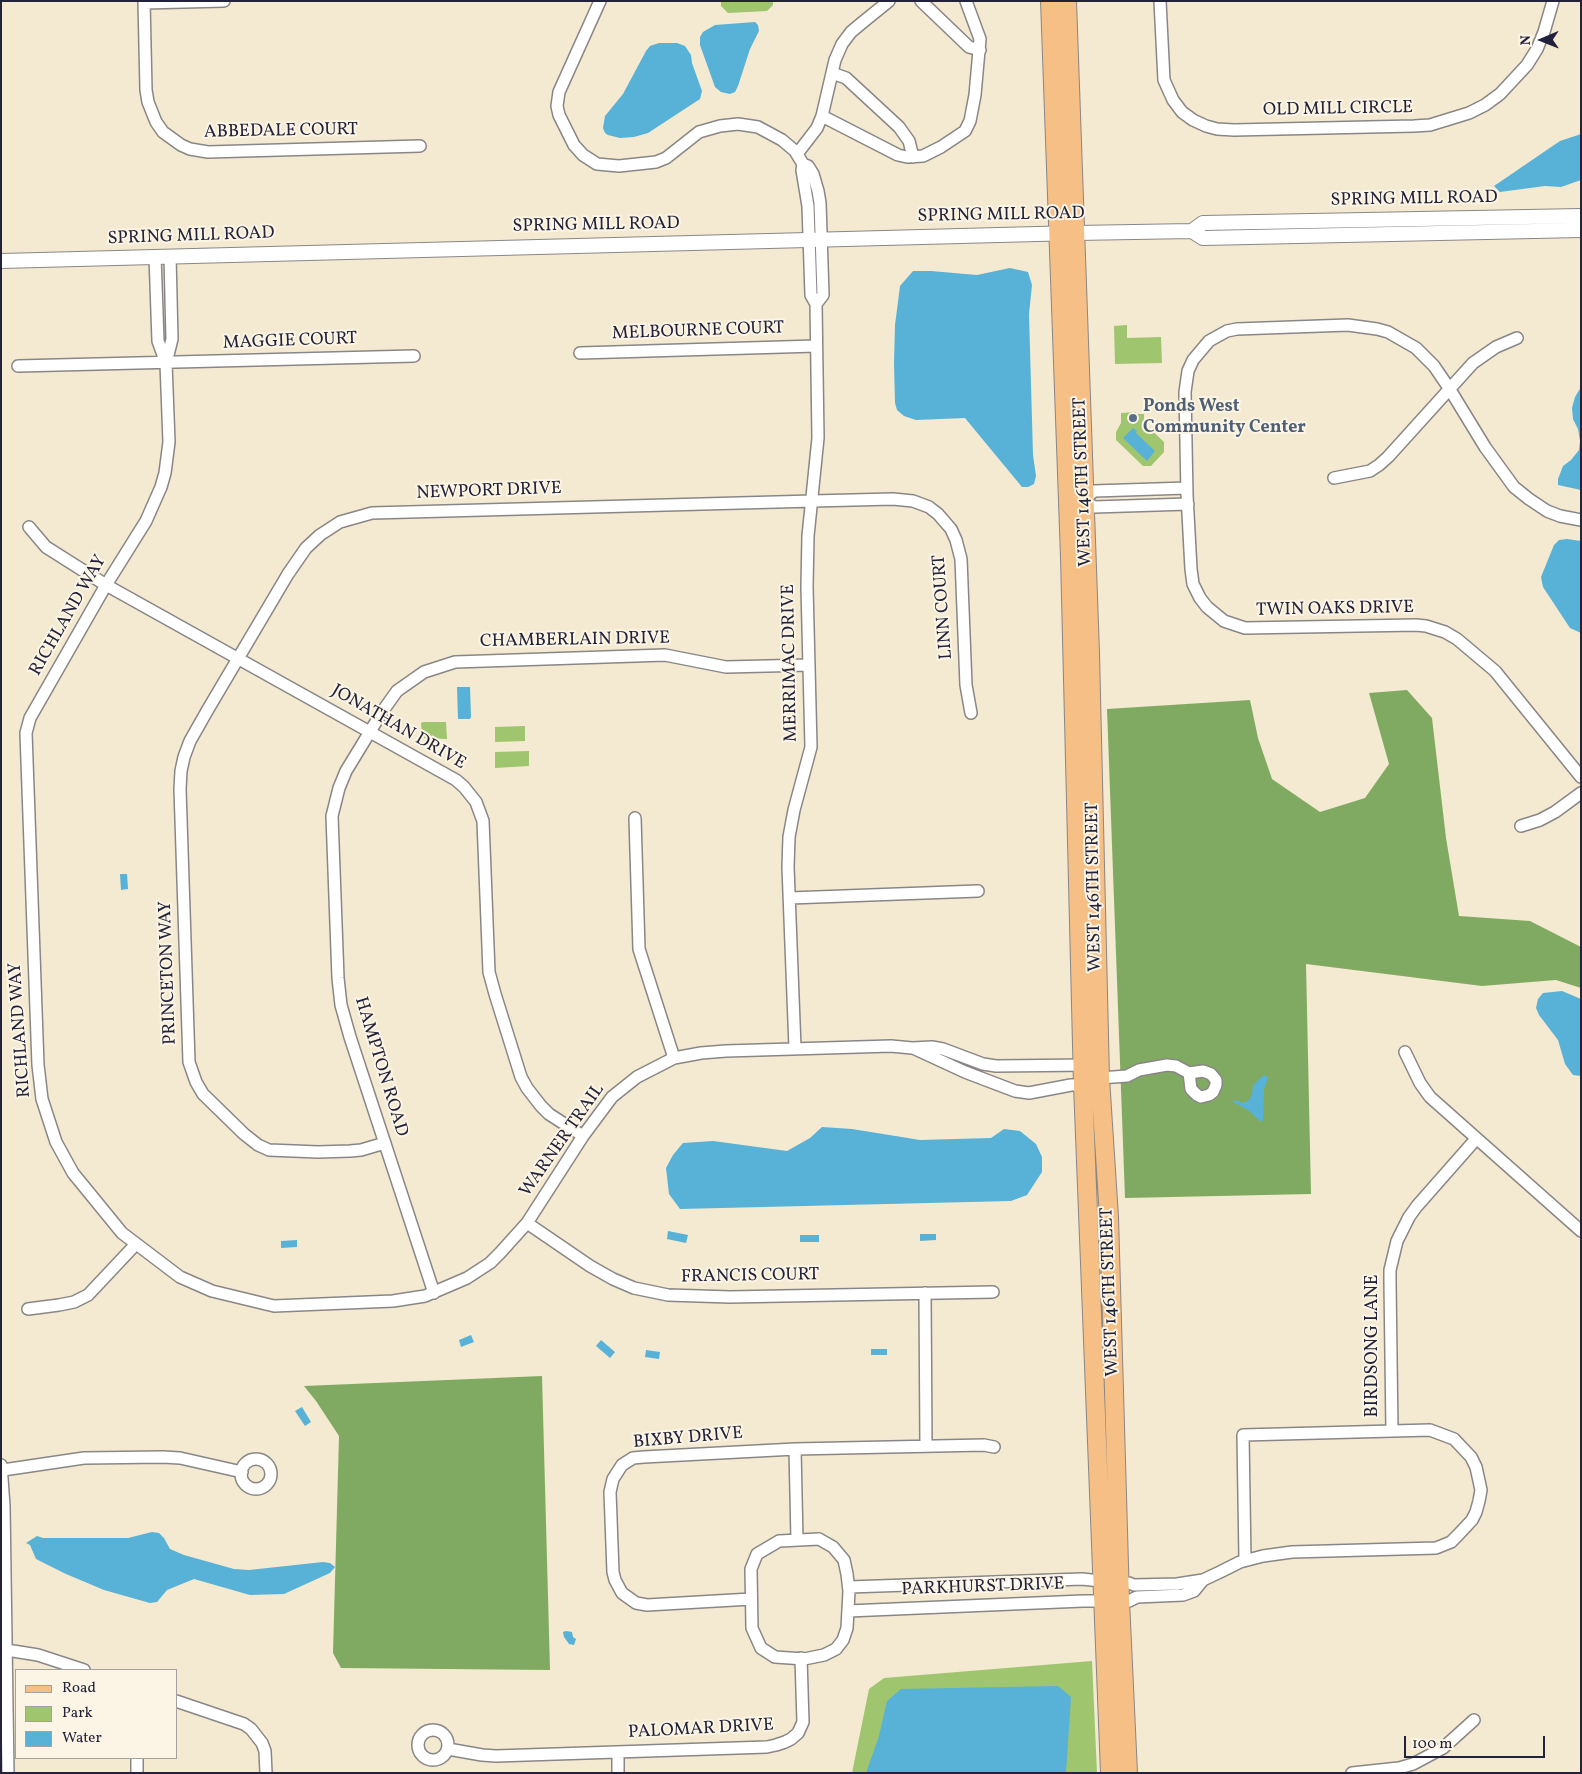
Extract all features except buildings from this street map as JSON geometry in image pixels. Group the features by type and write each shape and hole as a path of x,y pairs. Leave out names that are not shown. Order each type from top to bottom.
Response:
{"main road":[{"name":"WEST 146TH STREET","path":"1050,1 1067,234"},
{"name":"WEST 146TH STREET","path":"1066,1 1067,234 1076,501 1092,727 1096,1074"},
{"name":"WEST 146TH STREET","path":"1076,501 1074,728 1096,1074 1109,1217 1110,1773"},
{"path":"1074,728 1092,727"},
{"name":"WEST 146TH STREET","path":"1096,1074 1083,1085 1111,1591 1128,1773"}],"street":[{"path":"144,2 224,1"},
{"name":"MERRIMAC DRIVE","path":"600,1 569,67 557,99 562,124 574,145 583,155 597,164 606,166 656,162 666,158 699,132 720,126 738,124 758,127 790,146 813,174 818,191 820,202 816,240 823,295 816,304 818,438 808,536 807,586 811,747 791,823 789,860 795,1048"},
{"path":"800,159 822,116 838,51 851,32 889,1"},
{"path":"921,1 968,47 980,50"},
{"path":"822,116 898,155 913,157 923,156 942,147 965,131 970,121 975,95 980,50 980,38 966,1"},
{"name":"OLD MILL CIRCLE","path":"1160,1 1164,80 1173,100 1182,112 1206,126 1234,130 1430,125 1469,113 1485,105 1500,94 1527,65 1537,49 1544,32 1553,1"},
{"name":"ABBEDALE COURT","path":"144,2 146,90 148,102 156,122 163,132 181,145 190,149 208,152 420,146"},
{"path":"832,73 846,78 899,127 909,141 913,157"},
{"name":"SPRING MILL ROAD","path":"1192,231 1203,223 1581,216"},
{"name":"SPRING MILL ROAD","path":"1,260 1192,231 1203,238 1581,230"},
{"path":"155,256 158,341 166,363"},
{"name":"RICHLAND WAY","path":"170,256 172,339 166,363 169,442 161,487 146,521 106,585 30,718 26,733 40,1085 48,1122 80,1184 122,1233 180,1277 212,1291 274,1306 355,1302"},
{"name":"TWIN OAKS DRIVE","path":"1581,520 1560,516 1547,511 1514,487 1485,447 1434,366 1416,348 1388,332 1377,329 1338,326 1249,327 1227,331 1205,345 1193,360 1188,371 1185,392 1187,496 1194,584 1200,598 1216,616 1224,621 1245,628 1416,625 1446,632 1495,671 1581,777"},
{"path":"1334,478 1370,471 1379,465 1449,388 1480,358 1496,347 1518,338"},
{"name":"MELBOURNE COURT","path":"580,353 816,346"},
{"name":"MAGGIE COURT","path":"18,366 414,356"},
{"path":"1076,501 1094,491 1187,496"},
{"path":"1076,501 1094,507 1187,496"},
{"name":"LINN COURT","path":"813,501 904,499 929,508 941,517 951,529 961,559 966,684 971,713"},
{"name":"NEWPORT DRIVE","path":"238,658 288,574 306,548 328,529 354,517 372,513 405,511 813,501"},
{"name":"JONATHAN DRIVE","path":"29,527 46,547 106,585 456,780 476,802 483,821 488,963 494,994 521,1076 533,1097 549,1114 583,1136"},
{"name":"CHAMBERLAIN DRIVE","path":"370,731 390,700 404,685 433,668 454,662 665,655 726,666 809,665"},
{"name":"PRINCETON WAY","path":"238,658 190,741 181,771 180,799 189,1053 192,1072 203,1094 212,1104 244,1134 258,1145 269,1150 309,1152 350,1151 385,1143"},
{"name":"HAMPTON ROAD","path":"370,731 338,788 332,816 338,978 341,1005 434,1293"},
{"path":"1521,826 1540,820 1555,812 1581,793"},
{"path":"635,818 639,949 674,1058"},
{"path":"790,898 978,892"},
{"name":"WARNER TRAIL","path":"355,1302 394,1301 434,1293 467,1278 490,1263 527,1223 583,1136 612,1097 625,1085 650,1069 674,1058 701,1053 795,1048 932,1047 943,1049 983,1064 1127,1076 1139,1070 1167,1065 1176,1066 1189,1073"},
{"name":"WARNER TRAIL","path":"912,1048 1015,1091 1029,1093 1071,1085 1083,1085"},
{"path":"1406,1052 1424,1090 1440,1107 1581,1231"},
{"path":"980,1077 983,1064"},
{"name":"BIRDSONG LANE","path":"1392,1431 1390,1270 1397,1241 1417,1206 1476,1139"},
{"name":"FRANCIS COURT","path":"527,1223 612,1279 651,1293 685,1297 993,1292"},
{"path":"28,1309 74,1302 88,1295 136,1244"},
{"path":"925,1293 926,1446"},
{"path":"1111,1591 1204,1580 1245,1560 1292,1552 1428,1549 1444,1546 1472,1520 1480,1501 1476,1467 1454,1439 1430,1430 1243,1435 1245,1560"},
{"name":"BIXBY DRIVE","path":"751,1599 647,1605 636,1603 626,1597 618,1588 613,1572 611,1483 622,1465 628,1460 638,1457 795,1449 984,1445 994,1447"},
{"path":"795,1449 797,1540"},
{"path":"8,1773 4,1651 2,1468 84,1458 163,1456 242,1472"},
{"path":"819,1539 833,1548 844,1560 849,1587 847,1628 843,1640 836,1649 824,1655 801,1658 775,1657 760,1648 752,1628 750,1569 757,1554 779,1541 819,1539"},
{"name":"PARKHURST DRIVE","path":"849,1587 1082,1579 1111,1591"},
{"path":"1111,1591 1129,1601 1137,1597 1183,1595 1194,1591 1204,1580"},
{"name":"PARKHURST DRIVE","path":"848,1611 1111,1591"},
{"path":"4,1651 38,1655 81,1669"},
{"name":"PALOMAR DRIVE","path":"448,1749 496,1756 767,1747 785,1742 798,1733 803,1722 801,1658"},
{"path":"178,1702 244,1724 251,1729 265,1751 266,1773"},
{"path":"1352,1773 1399,1771 1443,1748 1474,1720"},
{"path":"618,1752 618,1773"},
{"path":"137,1759 137,1773"}],"green space":[{"path":"721,1 773,1 773,5 767,11 728,13 721,6"},
{"path":"1127,325 1127,338 1161,337 1162,363 1115,364 1114,326"},
{"path":"1136,412 1136,414 1144,414 1144,423 1164,442 1164,452 1151,466 1143,466 1116,440 1116,432 1121,423 1121,413"},
{"path":"1407,690 1432,718 1446,838 1459,916 1530,921 1581,947 1581,988 1556,980 1482,986 1306,964 1311,1194 1125,1198 1107,709 1250,700 1258,738 1272,779 1320,812 1365,798 1389,764 1369,693"},
{"path":"446,722 447,739 424,738 422,736 421,723"},
{"path":"525,726 525,741 495,742 495,727"},
{"path":"529,751 529,766 495,768 495,752"},
{"path":"542,1376 550,1670 341,1668 333,1653 339,1436 304,1386"},
{"path":"1092,1661 1097,1773 852,1773 869,1689 884,1678"}],"water":[{"path":"755,22 758,25 759,31 750,49 738,86 735,92 730,94 721,92 715,87 700,45 700,37 703,32 715,25"},
{"path":"659,43 677,43 685,46 691,55 702,91 700,99 648,133 620,138 608,135 603,128 605,116 623,94 646,51 650,46"},
{"path":"1581,134 1581,180 1561,187 1545,186 1500,192 1494,186 1560,141"},
{"path":"1010,268 1028,272 1032,285 1029,314 1033,455 1036,476 1034,484 1028,487 1022,487 965,418 916,420 904,416 897,410 895,403 895,325 900,286 913,271 977,275"},
{"path":"1581,387 1581,490 1558,485 1558,479 1563,466 1579,450 1578,429 1573,419 1572,408 1575,397"},
{"path":"1133,428 1155,451 1147,461 1123,438"},
{"path":"1559,540 1581,541 1581,633 1570,628 1543,587 1541,577 1554,545"},
{"path":"457,687 470,687 470,719 458,719"},
{"path":"120,874 127,874 128,889 121,890"},
{"path":"1562,991 1581,999 1581,1076 1573,1075 1565,1064 1558,1040 1536,1008 1538,999 1543,993"},
{"path":"1264,1075 1268,1078 1264,1089 1263,1120 1261,1122 1248,1110 1233,1102 1235,1100 1242,1103 1248,1101 1252,1095 1253,1085"},
{"path":"822,1127 852,1129 920,1140 991,1138 1004,1129 1020,1131 1036,1144 1042,1157 1042,1172 1027,1195 1011,1201 680,1209 669,1194 666,1168 673,1155 683,1143 713,1141 787,1151 810,1138"},
{"path":"668,1231 688,1235 686,1243 667,1239"},
{"path":"920,1234 936,1234 936,1240 920,1241"},
{"path":"800,1235 819,1235 819,1242 800,1242"},
{"path":"297,1240 297,1247 281,1248 281,1241"},
{"path":"471,1335 474,1342 461,1347 459,1340"},
{"path":"601,1340 615,1352 610,1358 596,1346"},
{"path":"871,1349 887,1349 887,1355 871,1355"},
{"path":"646,1350 660,1352 659,1359 645,1357"},
{"path":"302,1407 311,1422 305,1426 295,1411"},
{"path":"152,1532 159,1533 170,1549 184,1555 234,1569 249,1570 323,1562 330,1563 335,1567 330,1573 284,1594 250,1595 194,1579 167,1590 157,1602 150,1603 104,1590 66,1574 36,1559 30,1545 26,1543 37,1536 43,1538 128,1538"},
{"path":"563,1632 572,1632 573,1637 576,1639 574,1645 569,1644 564,1637"},
{"path":"1058,1686 1071,1697 1066,1773 866,1773 879,1736 887,1701 901,1689"}],"place":[{"name":"Ponds West Community Center","path":"1133,418"}]}
